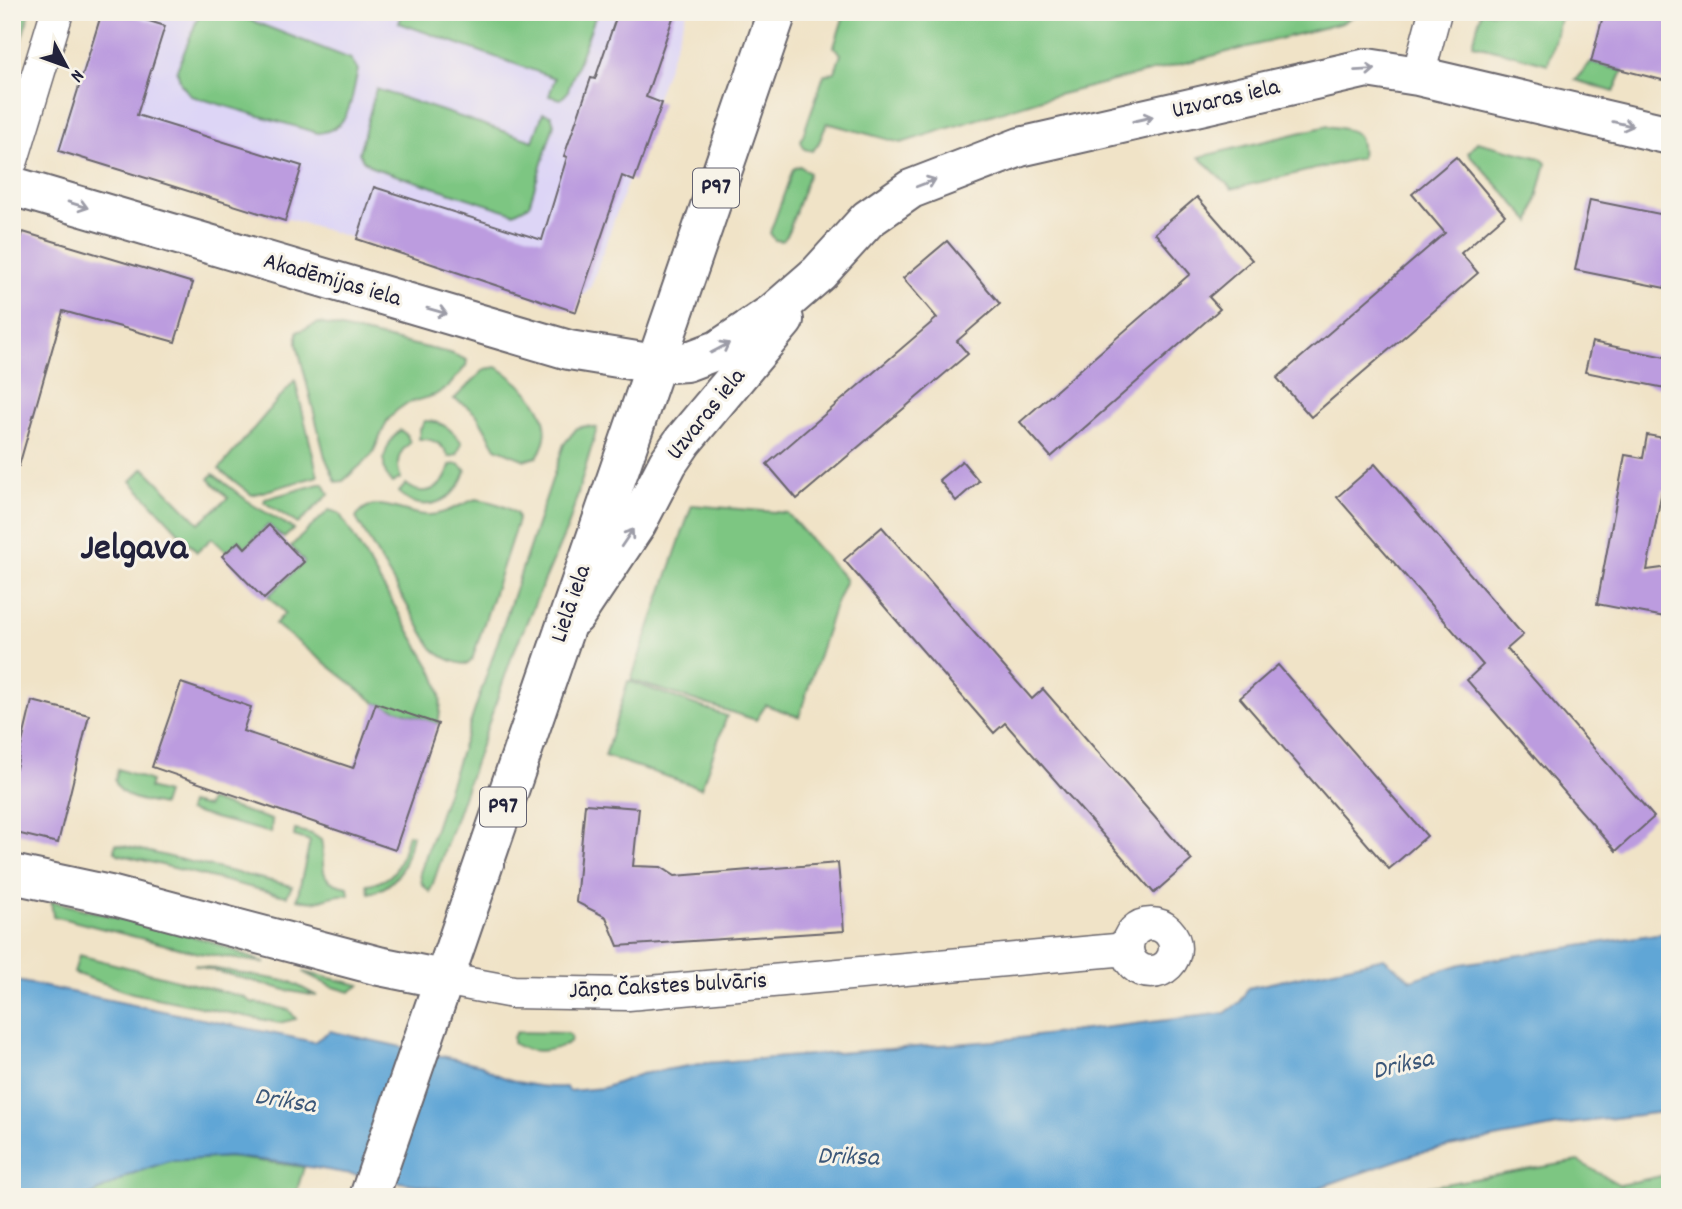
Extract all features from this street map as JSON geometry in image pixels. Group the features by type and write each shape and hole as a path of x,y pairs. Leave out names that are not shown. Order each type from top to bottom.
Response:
{"main road":[{"name":"Lielā iela","path":"372,1188 777,12"},
{"name":"Uzvaras iela","path":"655,364 687,362 718,350 773,313 818,273 868,219 911,189 1020,147 1367,68 1418,76 1670,135"},
{"name":"Akadēmijas iela","path":"12,186 569,350 655,364"},
{"name":"Uzvaras iela","path":"562,635 638,523 668,463 683,441 775,332 818,273"},
{"name":"Jāņa Čakstes bulvāris","path":"12,874 110,895 379,966 443,979"}],"street":[{"path":"12,159 57,12"},
{"path":"1418,76 1435,12"},
{"name":"Jāņa Čakstes bulvāris","path":"443,979 513,992 628,995 1127,948"}],"shaded area":[{"path":"102,12 687,12 591,286 573,305 55,148"}],"green space":[{"path":"12,12 30,12 12,68"},
{"path":"206,12 229,12 351,59 358,70 344,119 329,130 318,133 191,96 181,84 177,70 199,15"},
{"path":"403,12 597,12 567,93 561,99 549,96 555,78 399,23"},
{"path":"845,12 1360,12 1342,23 1042,99 901,143 827,123 818,145 812,151 804,149 801,141 824,75 835,72 841,54 834,47"},
{"path":"1481,12 1562,12 1548,64 1473,44"},
{"path":"1591,62 1623,71 1614,92 1575,80"},
{"path":"376,89 533,141 543,113 551,115 554,124 529,205 514,213 374,168 363,160 359,153"},
{"path":"1327,126 1350,130 1358,136 1361,158 1232,189 1199,157"},
{"path":"1477,142 1540,158 1546,163 1531,222 1468,153"},
{"path":"800,166 809,173 787,236 782,241 775,240 770,233 793,169"},
{"path":"319,323 450,353 467,360 466,366 449,386 435,395 406,404 396,411 387,421 372,455 343,481 336,482 325,457 297,344 297,332"},
{"path":"497,367 519,384 538,405 546,430 544,443 537,457 525,460 496,448 477,415 454,399 485,369"},
{"path":"295,380 318,476 252,495 219,469"},
{"path":"425,421 442,424 455,434 462,443 457,455 449,457 437,443 419,439 420,429"},
{"path":"577,428 597,428 569,524 512,656 430,892 422,884 420,873 564,444"},
{"path":"400,430 407,435 410,443 399,459 401,478 392,483 385,470 385,456 390,442"},
{"path":"458,464 466,470 462,481 448,497 438,502 418,504 399,492 406,484 420,491 434,489 444,480 450,465"},
{"path":"144,468 199,523 228,498 209,479 213,474 253,505 294,529 284,538 268,525 245,548 239,541 227,552 212,538 197,552 131,481"},
{"path":"324,484 329,494 298,524 264,502 265,499"},
{"path":"476,499 508,508 517,514 518,520 472,660 468,664 448,659 432,648 356,518 362,510 370,506 389,506 434,515"},
{"path":"692,505 787,513 846,580 834,608 799,717 766,705 756,720 631,680"},
{"path":"329,510 339,513 431,668 440,695 438,724 376,703 275,624 285,613 268,596 304,562 291,546"},
{"path":"628,681 727,716 701,788 605,756"},
{"path":"118,769 151,781 149,788 166,793 162,805 135,799 123,792 115,781"},
{"path":"209,800 272,820 271,833 188,811 190,803 207,807"},
{"path":"295,830 312,834 321,840 326,876 330,881 348,887 349,895 318,901 297,899 310,841 294,836"},
{"path":"408,834 412,835 410,845 400,872 388,885 369,893 367,884 386,879 396,868"},
{"path":"116,844 292,886 287,896 281,895 118,854 114,850"},
{"path":"51,901 207,940 265,963 198,953 53,916"},
{"path":"79,955 289,1010 296,1019 279,1023 132,993 74,973"},
{"path":"194,965 291,982 317,996 289,991"},
{"path":"303,972 360,985 350,992 330,986"},
{"path":"517,1032 566,1033 571,1036 570,1042 563,1045 534,1051 513,1043"},
{"path":"229,1157 304,1167 297,1190 303,1197 88,1197 131,1174 169,1161"},
{"path":"1578,1161 1620,1185 1670,1174 1670,1197 1385,1197 1392,1193"}],"water":[{"name":"Driksa","path":"1670,932 1670,1111 1568,1124 1418,1153 1292,1197 490,1197 279,1162 229,1157 169,1161 131,1174 88,1197 12,1197 12,980 314,1042 330,1031 482,1065 510,1080 545,1087 566,1087 569,1091 603,1088 641,1074 706,1063 994,1041 1225,1013 1240,1002 1248,988 1384,958 1411,980 1461,964"}],"building":[{"path":"102,12 120,12 165,26 137,115 302,166 285,221 59,151"},
{"path":"618,12 675,12 646,97 662,103 634,181 622,176 576,312 357,239 374,187 542,240 567,157 564,156 591,78 595,79"},
{"path":"1604,12 1670,12 1670,82 1591,62"},
{"path":"1456,157 1505,215 1461,253 1478,273 1311,417 1277,378 1445,233 1412,194"},
{"path":"1197,197 1252,260 1209,297 1220,309 1051,457 1020,422 1190,274 1155,233"},
{"path":"1590,200 1670,216 1670,289 1575,270"},
{"path":"23,232 193,283 175,342 63,311 19,466 12,465 12,271"},
{"path":"947,241 1000,304 957,341 968,354 797,499 767,464 937,318 903,278"},
{"path":"1592,342 1670,358 1670,389 1585,372"},
{"path":"1647,435 1670,439 1670,491 1662,490 1647,570 1670,567 1670,618 1597,604 1625,455 1643,458"},
{"path":"962,461 979,481 956,501 939,480"},
{"path":"1375,464 1523,635 1507,649 1654,817 1616,851 1467,680 1483,665 1337,497"},
{"path":"269,525 304,562 264,599 222,556 239,541 245,548"},
{"path":"882,527 1032,699 1043,689 1192,860 1154,893 1005,723 994,733 844,560"},
{"path":"1278,665 1427,836 1389,869 1240,698"},
{"path":"181,683 251,707 243,731 353,768 376,703 438,724 395,850 152,767"},
{"path":"32,701 89,715 58,843 12,832 12,767 16,768"},
{"path":"585,804 639,808 633,866 661,867 675,876 838,863 844,931 618,946 606,917 576,902"}],"district":[{"name":"Jelgava","path":"134,550"}]}
